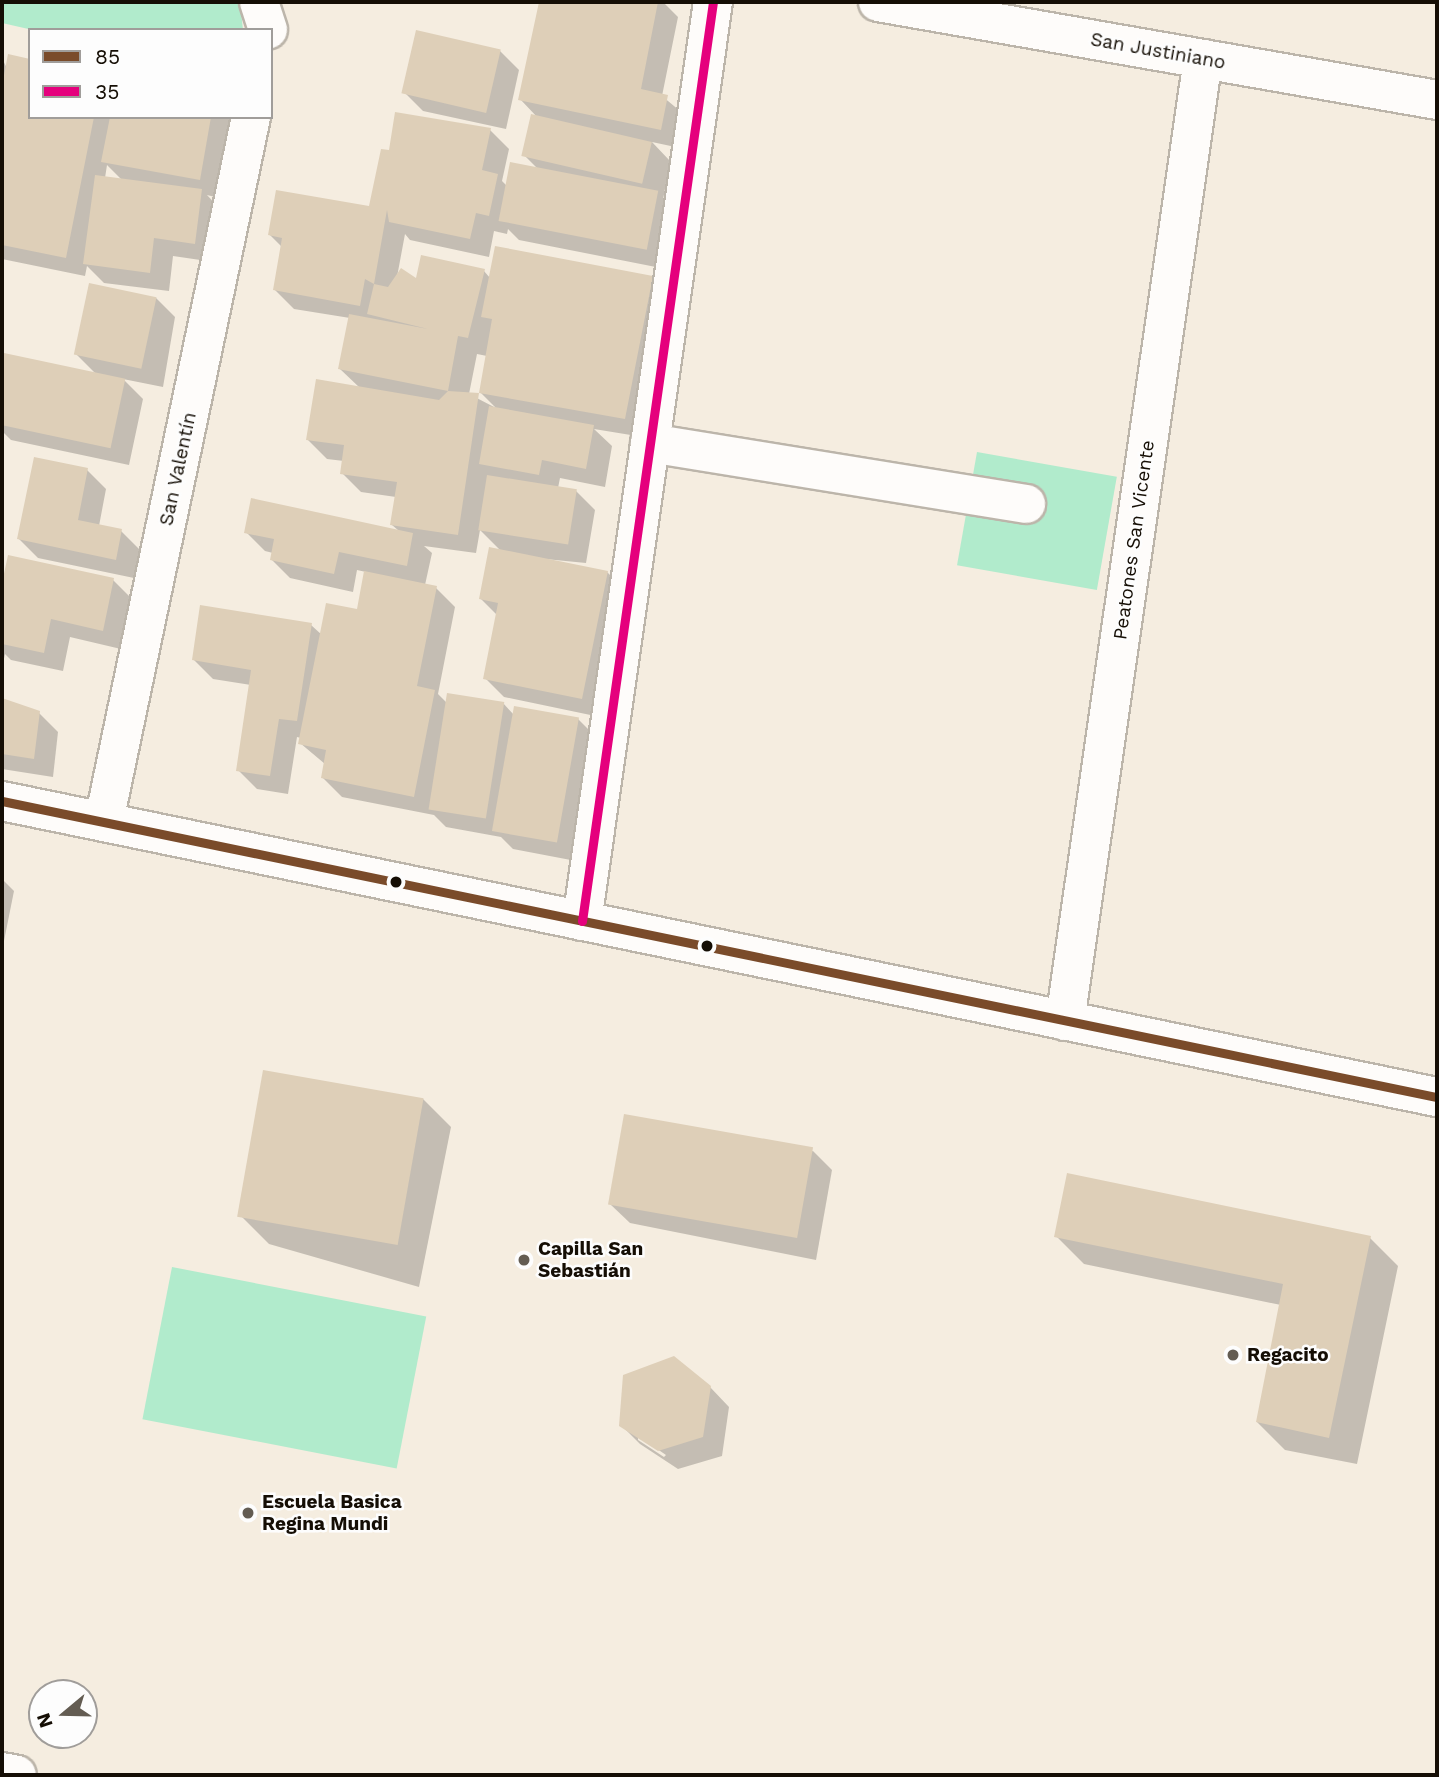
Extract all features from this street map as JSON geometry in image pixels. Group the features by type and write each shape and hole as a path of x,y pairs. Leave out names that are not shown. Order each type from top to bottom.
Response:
{"street":[{"path":"259,2 267,28"},
{"path":"582,920 713,2"},
{"name":"San Justiniano","path":"878,2 1437,100"},
{"name":"Peatones San Vicente","path":"1065,1021 1203,59"},
{"name":"San Valentín","path":"104,821 251,119"},
{"path":"650,443 1026,504"},
{"path":"2,801 1437,1097"},
{"path":"2,1772 17,1775"}],"green space":[{"path":"2,2 240,2 243,28 28,29 2,23"},
{"path":"977,452 1117,477 1097,590 957,565"},
{"path":"172,1267 426,1316 397,1469 142,1419"}],"building":[{"path":"539,2 658,2 641,89 668,95 661,130 518,100"},
{"path":"416,30 501,50 486,113 401,93"},
{"path":"8,54 28,59 28,119 94,119 66,258 2,245 2,86"},
{"path":"395,112 491,128 482,170 498,174 489,216 476,213 470,239 389,222 387,210 374,284 365,279 360,306 273,290 282,238 268,235 276,190 369,206 381,149 389,150"},
{"path":"531,114 652,142 642,184 521,156"},
{"path":"110,119 211,119 200,180 101,162"},
{"path":"510,162 658,191 647,250 499,221"},
{"path":"95,175 202,189 195,244 154,238 150,273 83,264"},
{"path":"495,246 653,276 625,419 479,393 492,319 481,317"},
{"path":"421,255 485,269 468,338 458,336 448,391 338,369 349,314 428,329 367,314 374,284 388,287 401,268 416,278"},
{"path":"89,283 156,297 141,369 74,354"},
{"path":"4,353 125,379 111,448 2,425"},
{"path":"316,379 439,400 448,391 479,393 458,535 390,525 397,482 340,474 344,445 306,440"},
{"path":"489,406 594,425 586,469 542,460 539,475 479,464"},
{"path":"34,457 88,468 78,520 122,529 116,560 17,539"},
{"path":"487,475 577,489 568,545 478,530"},
{"path":"251,498 413,533 407,566 339,552 334,574 270,560 274,539 244,533"},
{"path":"489,547 608,571 582,699 483,679 498,603 479,599"},
{"path":"8,555 114,578 103,631 51,619 44,653 2,644 2,583"},
{"path":"364,571 437,586 417,686 435,690 414,797 321,778 326,750 298,744 326,603 357,609"},
{"path":"200,605 312,623 297,721 279,719 270,776 236,771 251,670 192,660"},
{"path":"447,693 504,702 486,819 429,810"},
{"path":"2,698 40,711 34,759 2,754"},
{"path":"514,706 579,717 557,843 492,831"},
{"path":"263,1070 424,1098 398,1245 237,1217"},
{"path":"624,1114 813,1147 797,1238 608,1205"},
{"path":"1067,1173 1371,1236 1329,1438 1256,1422 1283,1284 1054,1237"},
{"path":"674,1356 711,1386 703,1437 658,1451 619,1426 623,1375"}],"transit line":[{"name":"35","path":"582,921 713,2"},
{"name":"85","path":"2,801 1437,1097"}],"place":[{"name":"Capilla San Sebastián","path":"524,1260"},
{"name":"Regacito","path":"1233,1355"},
{"name":"Escuela Basica Regina Mundi","path":"248,1513"}]}
